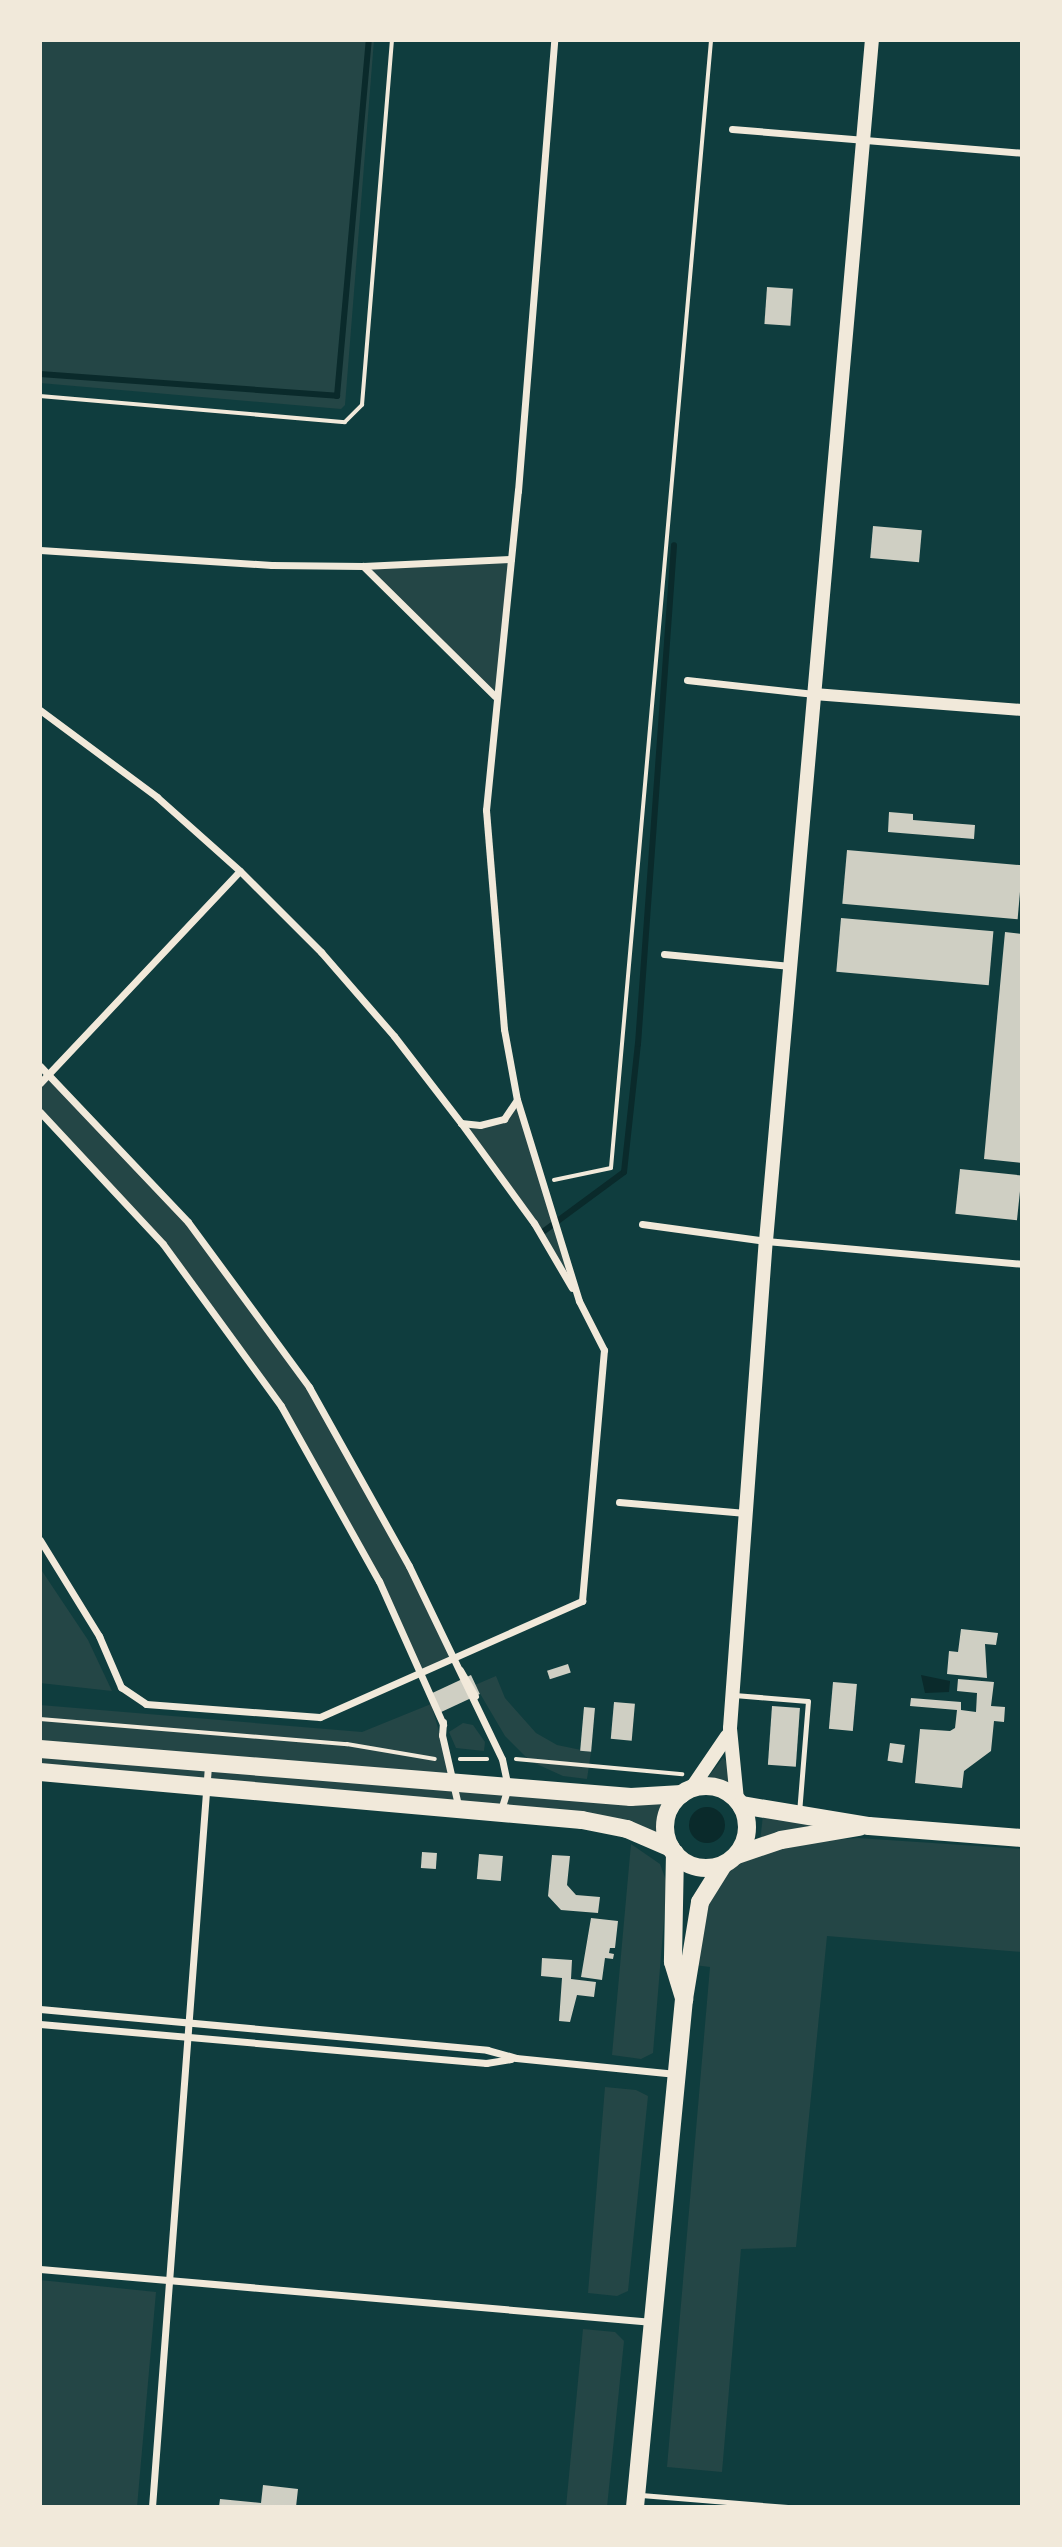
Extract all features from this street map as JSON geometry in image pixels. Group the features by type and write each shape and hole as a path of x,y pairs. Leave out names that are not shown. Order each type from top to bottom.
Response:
{"main road":[{"path":"635,2501 684,1999 700,1902 747,1831 739,1803 730,1728 766,1241 872,40"},
{"path":"684,1999 673,1962 673,1851 667,1813 720,1751 730,1728"},
{"path":"40,1749 631,1797 716,1787 739,1803 799,1816 866,1826 1022,1838"},
{"path":"40,1772 605,1823 673,1851 696,1867 730,1860 781,1840 866,1826"}],"street":[{"path":"554,40 511,559 485,810 489,883 504,1029 517,1100 579,1301"},
{"path":"732,129 1022,153"},
{"path":"40,550 177,562 363,566 511,559"},
{"path":"363,566 495,696"},
{"path":"687,680 814,694 1022,710"},
{"path":"40,710 157,797 240,871 339,973 461,1123 534,1223 604,1350 582,1601 320,1717 146,1704 121,1687 99,1636 40,1540"},
{"path":"40,1083 240,871"},
{"path":"664,954 790,966"},
{"path":"40,1066 188,1222 287,1355 362,1475 475,1711 502,1759 508,1787 500,1813"},
{"path":"461,1123 480,1125 504,1119 517,1100"},
{"path":"40,1112 163,1244 281,1406 362,1548 443,1724"},
{"path":"642,1224 766,1241 1022,1264"},
{"path":"619,1502 747,1513"},
{"path":"451,1659 466,1676 475,1696 475,1711"},
{"path":"420,1673 439,1701 459,1809"},
{"path":"152,2507 208,1763"},
{"path":"40,2010 487,2050 516,2059 677,2074"},
{"path":"40,2024 486,2063 516,2059"},
{"path":"40,2269 653,2322"}],"lane":[{"path":"733,1695 808,1701 799,1816"},
{"path":"635,2501 788,2507"}],"path":[{"path":"40,396 345,422 362,405 391,40"},
{"path":"542,1182 611,1168 711,40"},
{"path":"40,1719 347,1744 421,1759 502,1759 671,1771"}],"shaded area":[{"path":"40,40 374,40 345,405 341,409 40,383"},
{"path":"511,559 495,696 363,566"},
{"path":"40,1066 188,1222 309,1387 362,1475 451,1659 420,1673 379,1581 281,1406 163,1245 40,1112"},
{"path":"517,1100 579,1301 534,1223 461,1123 480,1125 504,1119"},
{"path":"40,1568 88,1640 112,1691 40,1683"},
{"path":"921,1675 950,1681 949,1692 925,1693"},
{"path":"496,1676 505,1698 536,1733 557,1745 591,1752 587,1779 563,1776 530,1761 505,1736 475,1685"},
{"path":"431,1704 454,1783 673,1802 667,1813 666,1837 627,1829 40,1772 40,1705 362,1732"},
{"path":"463,1723 473,1725 485,1742 484,1751 456,1748 449,1732"},
{"path":"723,1758 727,1762 733,1788 705,1781"},
{"path":"707,1807 720,1812 725,1825 720,1838 707,1843 694,1838 689,1825 694,1812"},
{"path":"763,1815 829,1822 760,1842"},
{"path":"858,1838 1022,1849 1022,1952 827,1936 796,2247 741,2249 722,2472 667,2467 710,1967 694,1965 705,1905 728,1871 750,1856 806,1842"},
{"path":"631,1844 660,1864 667,1883 653,2053 641,2059 612,2055"},
{"path":"605,2087 636,2090 648,2096 628,2291 617,2296 588,2293"},
{"path":"40,2280 156,2292 137,2507 40,2507"},
{"path":"583,2329 615,2332 624,2341 607,2507 566,2507"}],"building":[{"path":"767,287 793,289 790,326 764,324"},
{"path":"873,526 922,530 919,562 870,558"},
{"path":"889,812 913,814 913,820 975,825 974,839 888,832"},
{"path":"847,850 1022,865 1018,919 842,904"},
{"path":"841,918 993,931 989,985 836,972"},
{"path":"1005,932 1022,934 1022,1163 984,1159"},
{"path":"960,1169 1022,1175 1017,1220 955,1214"},
{"path":"961,1629 998,1633 996,1645 985,1644 987,1678 947,1674 949,1651 958,1652"},
{"path":"568,1664 571,1673 550,1679 547,1671"},
{"path":"471,1675 480,1694 436,1714 427,1695"},
{"path":"958,1679 994,1682 991,1706 1005,1707 1004,1722 994,1721 991,1751 964,1771 962,1788 915,1783 920,1729 950,1731 955,1728 957,1710 910,1706 911,1698 961,1702 961,1710 976,1712 977,1693 957,1691"},
{"path":"833,1682 857,1684 853,1731 829,1729"},
{"path":"614,1702 635,1704 632,1741 611,1739"},
{"path":"772,1706 800,1708 796,1767 768,1765"},
{"path":"584,1707 595,1708 591,1752 580,1751"},
{"path":"890,1743 905,1745 902,1763 887,1761"},
{"path":"422,1852 437,1853 436,1869 421,1868"},
{"path":"479,1854 503,1856 501,1881 477,1879"},
{"path":"552,1855 570,1856 567,1885 576,1895 600,1897 598,1913 561,1910 548,1896"},
{"path":"591,1918 618,1921 615,1948 610,1948 609,1953 614,1954 613,1959 605,1958 602,1980 581,1977"},
{"path":"542,1958 572,1960 571,1979 596,1982 594,1997 577,1995 570,2022 559,2021 562,1978 541,1976"},
{"path":"263,2485 298,2489 296,2507 219,2507 220,2499 261,2503"}],"waterway":[{"path":"40,374 337,396 369,40"},
{"path":"540,1234 624,1172 638,1044 674,545"}]}
